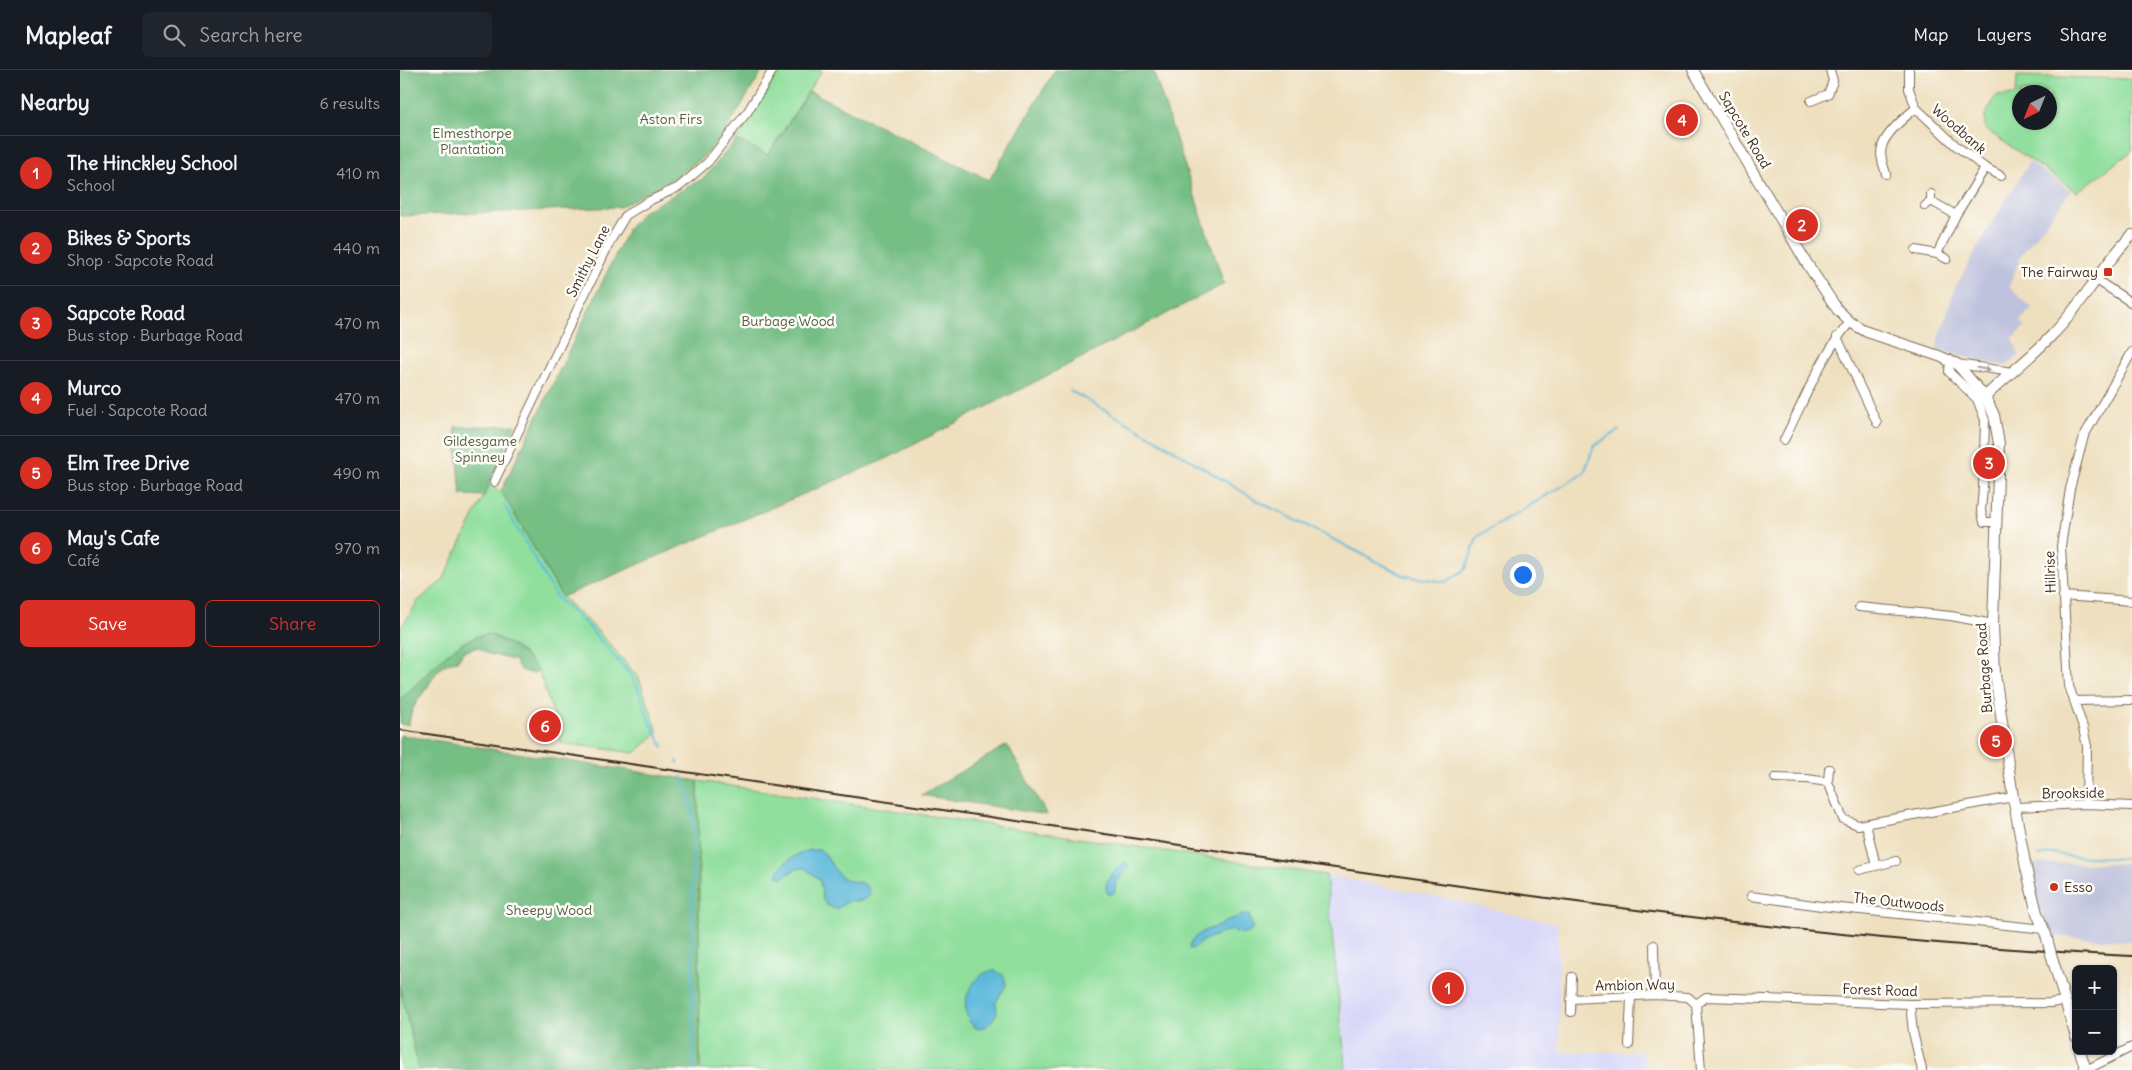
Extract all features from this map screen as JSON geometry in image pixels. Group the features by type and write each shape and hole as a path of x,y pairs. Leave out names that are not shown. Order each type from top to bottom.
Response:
{"main road":[{"name":"Sapcote Road","path":"1694,70 1831,301 1850,322 1867,332 1953,362"},
{"path":"1953,362 1985,396 2053,334 2075,309 2117,250 2132,235"},
{"name":"Burbage Road","path":"1985,396 1994,415 1999,444 1993,624 1995,674 2026,868 2072,1024"},
{"path":"2081,1055 2086,1070"}],"street":[{"name":"Smithy Lane","path":"494,482 611,240 626,215 649,201 679,187 708,162 748,111 773,70"},
{"path":"1812,101 1828,94 1833,81 1830,70"},
{"path":"1886,174 1881,156 1882,145 1906,116 1916,108 1909,89 1909,70"},
{"name":"Woodbank","path":"1916,108 1956,145 1985,168 2001,176"},
{"name":"Woodbank","path":"1937,254 1956,215 1985,168"},
{"path":"1929,200 1956,215"},
{"path":"1916,250 1937,254 1947,259"},
{"path":"2095,279 2132,303"},
{"path":"1784,440 1837,337 1850,322"},
{"path":"1837,337 1877,423"},
{"name":"Hillrise","path":"2086,804 2087,746 2082,724 2069,686 2061,546 2070,489 2084,436 2132,352"},
{"path":"1997,522 1984,522 1981,511 1985,420 1977,399 1949,372 1953,362 2012,372"},
{"path":"2063,596 2132,601"},
{"path":"1859,607 1951,616 1993,624"},
{"path":"2074,701 2132,700"},
{"path":"1829,769 1828,782 1843,819 1858,825 1866,824 1876,866"},
{"path":"1775,778 1828,782"},
{"name":"Brookside","path":"1866,824 2014,802 2132,806"},
{"path":"1859,870 1896,861"},
{"name":"The Outwoods","path":"1751,896 2045,932"},
{"path":"1654,945 1655,995"},
{"path":"1571,1012 1572,977"},
{"name":"Ambion Way","path":"1571,999 1632,998 1655,995 1688,997 1696,1004"},
{"name":"Forest Road","path":"1696,1004 1706,997 1910,1004 2050,1003 2065,1001"},
{"path":"1629,1045 1632,998"},
{"path":"1696,1004 1701,1070"},
{"path":"1910,1004 1913,1032 1922,1070"},
{"path":"2086,1070 2132,1047"}],"shaded area":[{"path":"2029,162 2071,191 2021,255 2009,287 2032,308 2020,321 2025,326 2013,339 2019,355 2006,366 1936,349 1954,290"},
{"path":"2023,863 2132,864 2132,941 2051,936"},
{"path":"1326,875 1453,900 1558,925 1560,1052 1644,1052 1645,1070 1346,1070"}],"green space":[{"name":"Elmesthorpe Plantation","path":"400,70 763,70 725,132 703,157 677,176 620,207 400,216"},
{"path":"780,70 822,70 768,155 736,140"},
{"name":"Burbage Wood","path":"1055,70 1153,70 1224,284 886,459 562,597 501,491 628,229 644,211 704,178 736,140 768,155 809,91 989,180"},
{"path":"2017,76 2132,79 2132,151 2077,192 1985,129 1985,115 1996,96 2012,95 2012,130 2057,130 2057,85 2017,85"},
{"name":"Gildesgame Spinney","path":"515,425 484,496 461,495 455,427"},
{"path":"489,485 501,491 562,597 598,631 639,678 658,732 635,753 560,743 555,719 538,670 522,652 494,636 479,636 400,702 400,629 418,601 443,580"},
{"path":"489,634 516,649 528,658 538,670 534,674 521,670 514,660 488,654 478,647 463,652 457,661 442,666 436,673 413,709 409,725 400,724 400,699 452,651 475,637"},
{"name":"Sheepy Wood","path":"400,735 698,781 700,1070 419,1070 400,987"},
{"path":"1007,745 1047,815 921,795"},
{"path":"698,781 1326,875 1346,1070 700,1070"},
{"path":"400,987 419,1070 400,1070"}],"water":[{"path":"810,850 821,850 839,875 847,880 863,884 869,889 870,895 862,901 851,900 836,909 826,904 819,879 805,868 796,869 782,878 777,875 786,862"},
{"path":"1125,862 1129,865 1115,885 1115,891 1112,894 1108,894 1106,884 1110,876"},
{"path":"1249,915 1253,929 1248,933 1242,934 1231,930 1206,939 1194,948 1189,949 1190,944 1200,933 1220,926 1225,921"},
{"path":"994,970 1004,976 1006,985 996,1002 997,1012 992,1021 986,1027 976,1028 970,1022 965,1008 968,992 984,973"}],"waterway":[{"path":"1069,390 1156,439 1256,500 1405,576 1446,582 1466,569 1477,537 1584,473 1594,446 1619,430"},
{"path":"504,505 557,598 588,626 632,677 648,718 663,747"},
{"path":"682,776 690,796 693,817 692,982 694,1070"},
{"path":"2039,856 2052,853 2068,856 2132,859"}],"railway":[{"path":"400,730 1346,869 1682,916 1907,940 2132,956"}],"place":[{"name":"Murco","path":"1682,120"},
{"name":"Bikes & Sports","path":"1802,225"},
{"name":"The Fairway","path":"2108,272"},
{"name":"Sapcote Road","path":"1989,463"},
{"name":"May's Cafe","path":"545,726"},
{"name":"Elm Tree Drive","path":"1996,741"},
{"name":"Esso","path":"2054,887"},
{"name":"The Hinckley School","path":"1448,988"}],"park label":[{"name":"Aston Firs","path":"671,119"}]}
